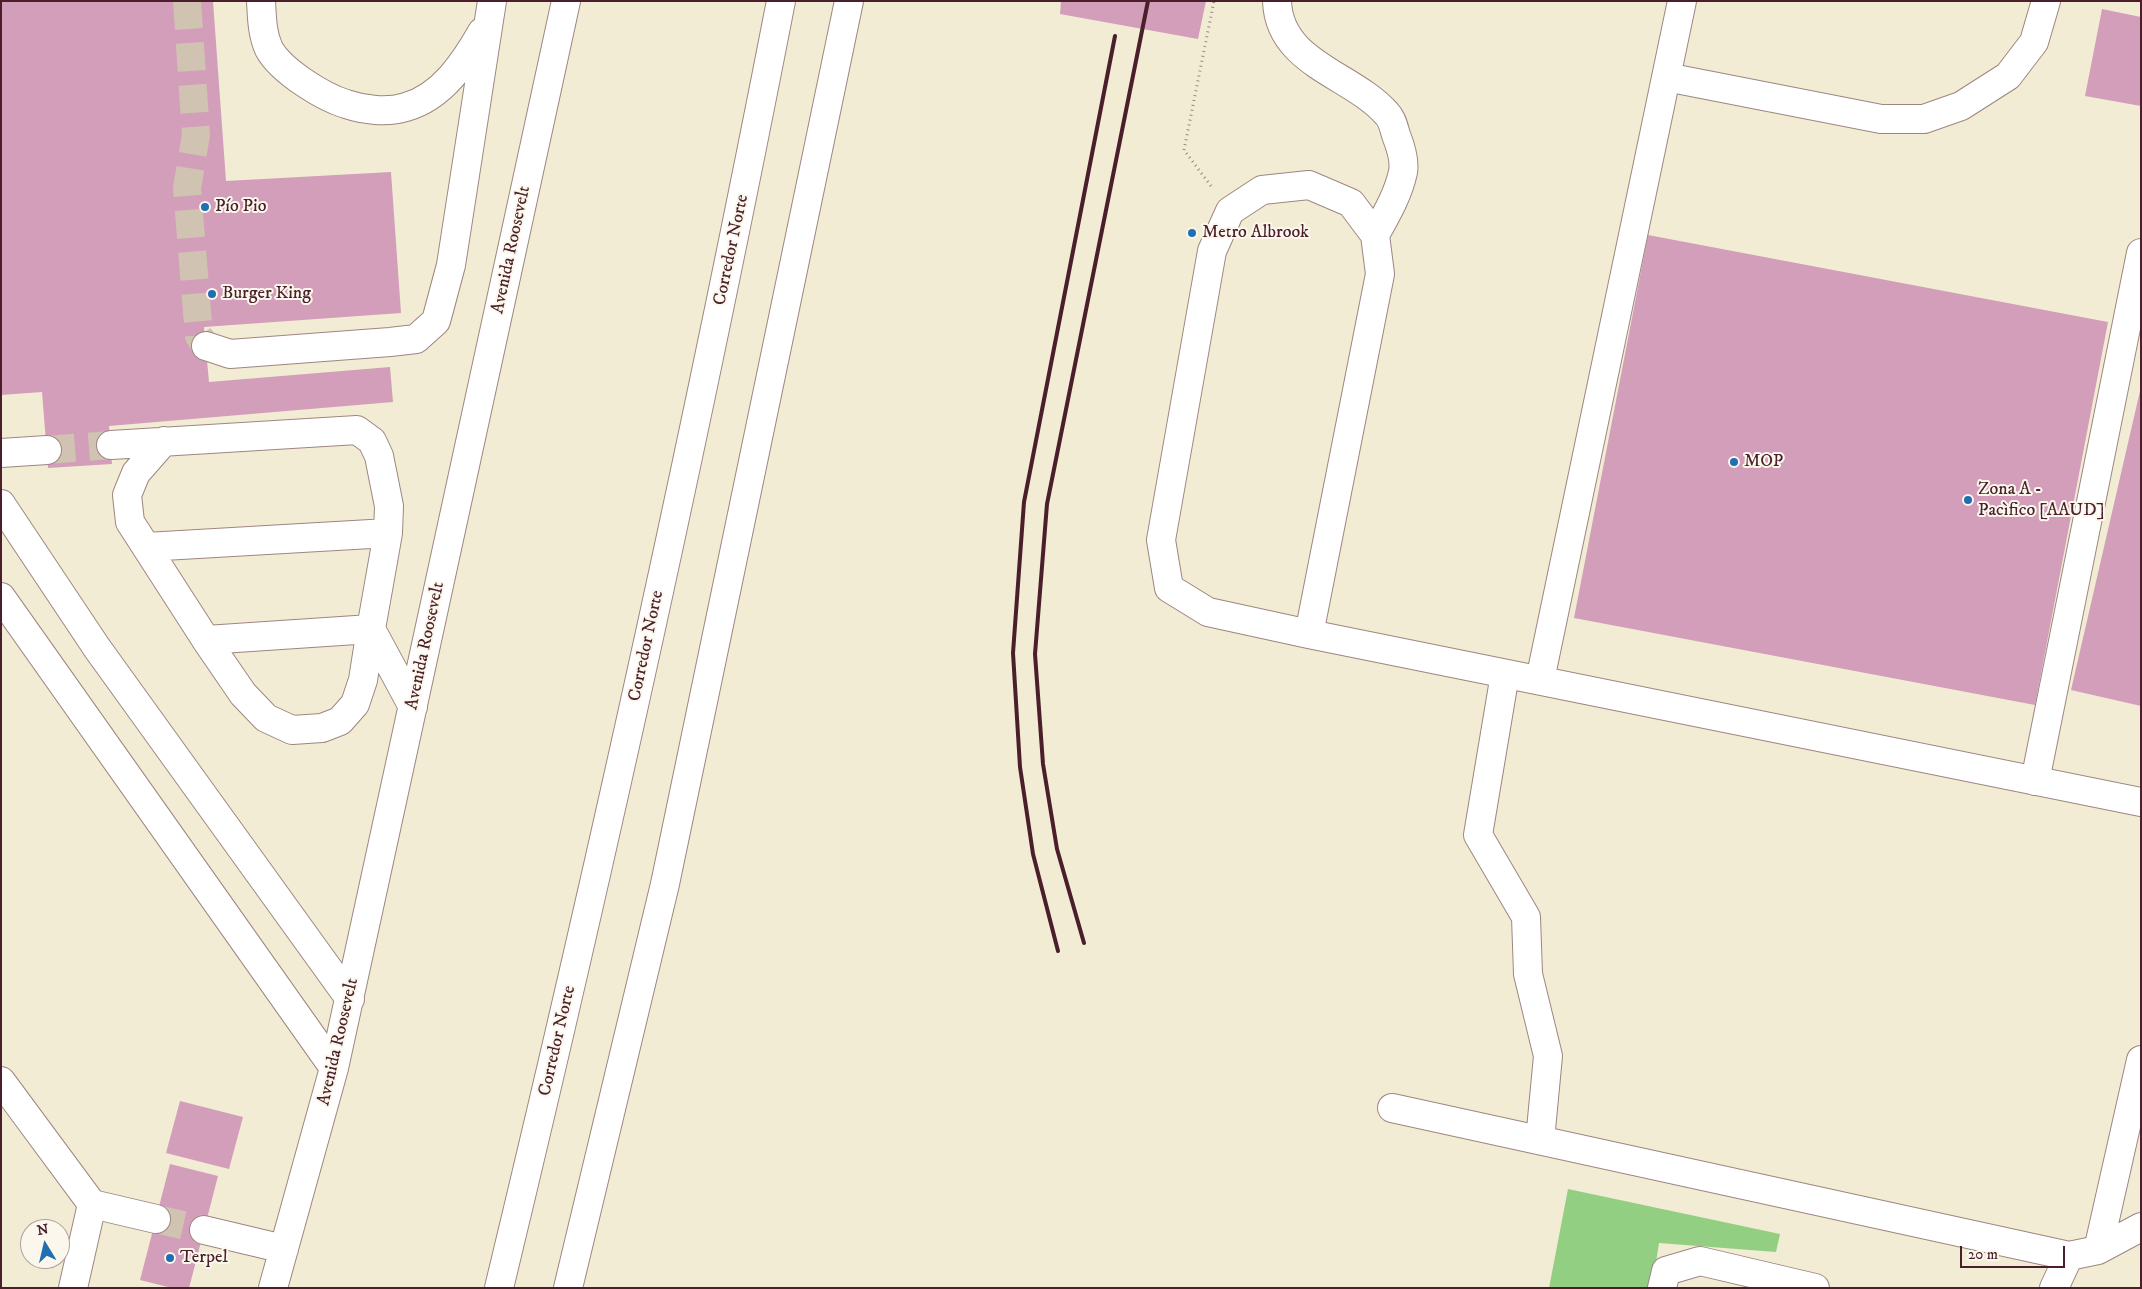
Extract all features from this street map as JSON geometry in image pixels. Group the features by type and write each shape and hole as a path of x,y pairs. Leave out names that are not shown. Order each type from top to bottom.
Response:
{"main road":[{"path":"261,1 262,30 270,51 288,71 313,88 345,104 376,110 406,108 428,97 450,79 468,57 491,10"},
{"name":"Avenida Roosevelt","path":"273,1288 334,1068 350,999 566,1"},
{"name":"Corredor Norte","path":"499,1288 598,868 675,520 740,211 781,1"},
{"path":"568,1288 665,884 849,1"},
{"path":"1277,1 1283,30 1301,54 1365,94 1388,115 1400,144 1403,171 1393,201 1375,235"},
{"path":"1540,680 1682,1"},
{"path":"1666,77 1881,119 1924,119 1961,106 2008,76 2034,42 2046,1"},
{"path":"206,346 230,354 390,342 416,339 436,321 451,265 491,10"},
{"path":"1309,634 1380,274 1375,235 1351,203 1309,185 1262,190 1230,210 1212,251 1161,540 1169,588 1208,612 1309,634 1505,674 2141,802"},
{"path":"2036,781 2141,253"},
{"path":"110,444 357,430 372,441 379,456 389,506 388,533 363,680 355,704 340,721 322,728 292,730 266,718 243,694 130,522 127,494 136,473 164,441"},
{"path":"1,453 47,450"},
{"path":"1,504 97,648 350,999"},
{"path":"146,547 388,533"},
{"path":"1,597 334,1068"},
{"path":"371,628 413,707"},
{"path":"206,640 371,628"},
{"path":"1505,674 1478,835 1526,917 1528,974 1548,1056 1540,1140"},
{"path":"2098,1250 2141,1060"},
{"path":"1,1081 92,1204 156,1218"},
{"path":"1392,1108 2069,1256 2098,1250 2141,1227"},
{"path":"73,1288 92,1204"},
{"path":"204,1230 284,1249"},
{"path":"2054,1288 2069,1256"},
{"path":"1662,1288 1666,1271 1700,1261 1778,1284 1815,1288"}],"path":[{"path":"1214,1 1184,150 1230,210"}],"green space":[{"path":"1568,1189 1780,1234 1776,1252 1659,1243 1652,1288 1549,1288"}],"building":[{"path":"1,1 213,1 226,181 391,172 401,313 204,327 209,382 390,367 393,402 109,426 112,464 48,468 42,392 1,395"},
{"path":"1061,1 1206,1 1198,39 1060,14"},
{"path":"2102,9 2141,17 2141,106 2085,96"},
{"path":"1648,235 2108,322 2035,705 1574,618"},
{"path":"2141,391 2141,706 2071,690"},
{"path":"180,1101 243,1117 229,1169 166,1153"},
{"path":"170,1164 218,1176 189,1288 172,1288 140,1280"}],"tunnel":[{"path":"187,1 196,135 187,188 199,336 206,346"},
{"path":"47,450 111,445"},
{"path":"156,1219 204,1230"}],"railway":[{"path":"1084,943 1057,849 1043,764 1035,654 1047,504 1148,1"},
{"path":"1058,951 1033,854 1020,767 1013,653 1024,502 1115,36"}],"place":[{"name":"Pío Pio","path":"205,207"},
{"name":"Metro Albrook","path":"1192,233"},
{"name":"Burger King","path":"212,294"},
{"name":"MOP","path":"1734,462"},
{"name":"Zona A - Pacìfico [AAUD]","path":"1968,500"},
{"name":"Terpel","path":"170,1258"}]}
